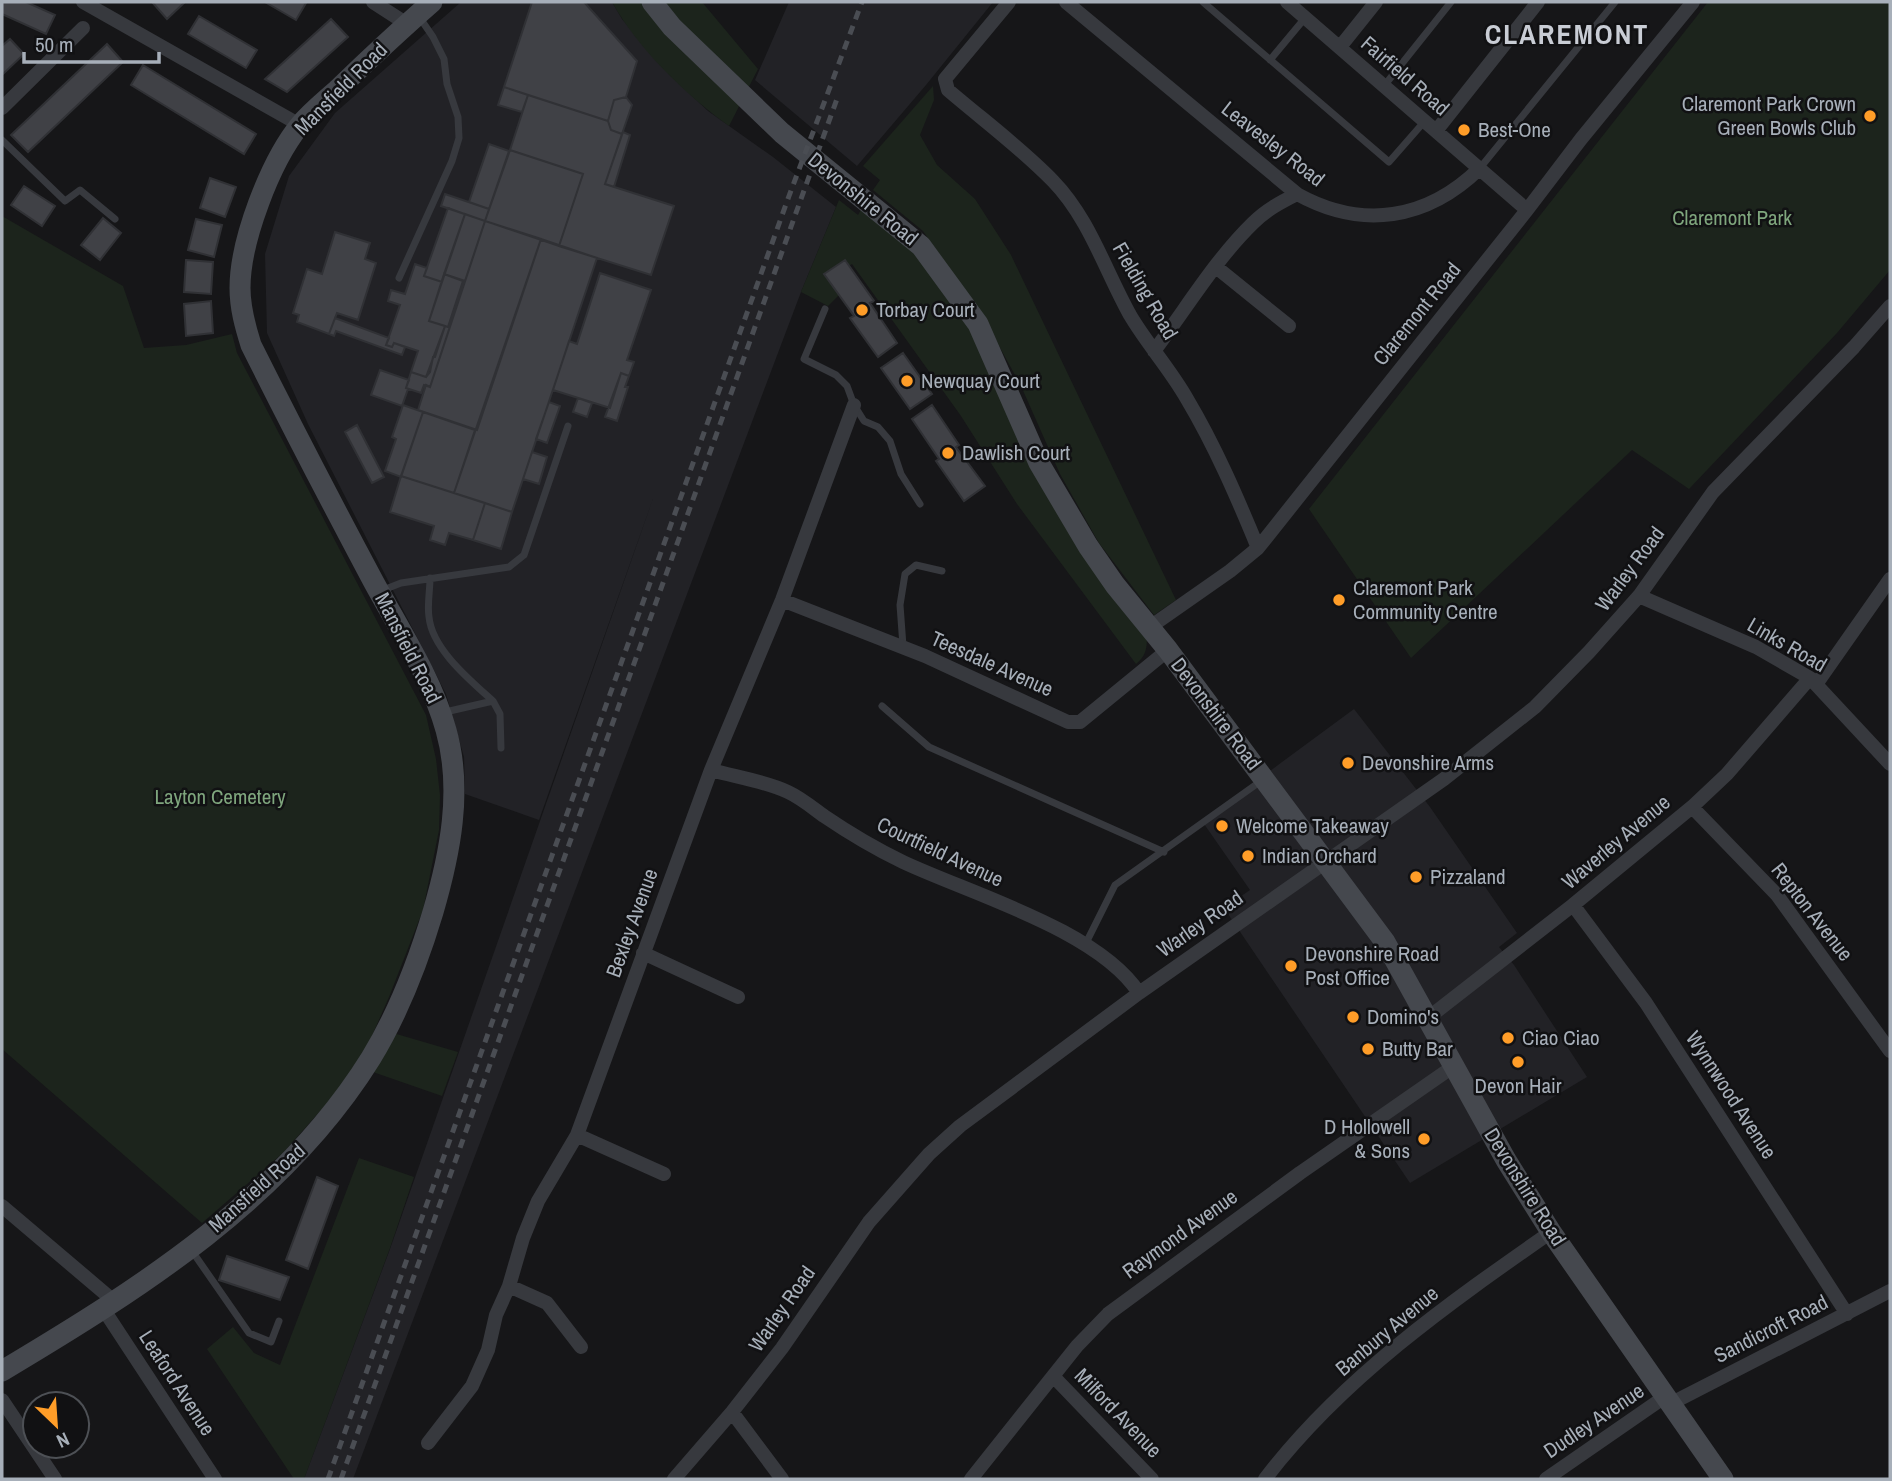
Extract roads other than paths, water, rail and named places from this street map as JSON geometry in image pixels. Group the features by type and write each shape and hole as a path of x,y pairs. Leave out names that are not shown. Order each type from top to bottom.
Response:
{"main road":[{"name":"Devonshire Road","path":"652,2 673,27 782,133 921,246 978,324 1039,463 1115,584 1168,650 1385,942 1494,1141 1551,1232 1723,1479"},
{"name":"Mansfield Road","path":"2,1371 110,1306 190,1248 261,1190 306,1145 371,1057 398,1005 421,950 437,899 450,840 454,770 437,700 251,345 242,316 240,287 243,258 251,226 279,158 300,125 419,13"}],"street":[{"path":"83,2 105,6 300,125"},
{"path":"373,2 419,13"},
{"name":"Fielding Road","path":"1009,2 945,79 947,90 1054,181 1075,208 1131,317 1186,396 1207,434 1258,548"},
{"name":"Leavesley Road","path":"1066,2 1297,194 1318,205 1342,213 1385,216 1406,212 1451,194 1480,168"},
{"name":"Fairfield Road","path":"1287,2 1527,210"},
{"path":"1340,47 1376,2"},
{"path":"1430,126 1538,2"},
{"name":"Claremont Road","path":"1150,627 1258,548 1581,139 1693,2"},
{"path":"2,108 83,28"},
{"path":"1154,351 1216,267 1253,223 1272,207 1297,194"},
{"path":"1216,267 1289,326"},
{"name":"Warley Road","path":"674,1479 732,1412 782,1348 869,1222 929,1154 960,1126 1139,993 1444,779 1499,737 1561,682 1639,596 1713,492 1854,347 1890,306"},
{"name":"Bexley Avenue","path":"428,1443 472,1386 488,1350 496,1315 509,1286 523,1238 538,1201 577,1135 711,770 782,600 854,405"},
{"name":"Waverley Avenue","path":"1428,1018 1573,905 1692,807 1727,774 1814,681 1890,579"},
{"name":"Links Road","path":"1639,596 1756,648 1814,681 1890,764"},
{"name":"Teesdale Avenue","path":"782,600 903,647 1068,722 1080,722 1168,650"},
{"name":"Courtfield Avenue","path":"711,770 788,792 902,862 1010,907 1085,945 1105,957 1129,978 1139,993"},
{"name":"Repton Avenue","path":"1692,807 1777,895 1890,1051"},
{"name":"Wynnwood Avenue","path":"1573,905 1646,1003 1847,1314"},
{"path":"643,953 738,997"},
{"name":"Raymond Avenue","path":"971,1479 1077,1346 1108,1314 1300,1173 1454,1066"},
{"path":"577,1135 664,1174"},
{"name":"Leaford Avenue","path":"2,1206 110,1306 215,1479"},
{"name":"Banbury Avenue","path":"1265,1479 1303,1436 1388,1354 1429,1320 1551,1232"},
{"path":"509,1286 547,1303 581,1347"},
{"name":"Sandicroft Road","path":"1668,1400 1890,1291"},
{"name":"Milford Avenue","path":"1054,1376 1152,1479"},
{"path":"2,1400 55,1479"},
{"name":"Dudley Avenue","path":"1546,1479 1668,1400"},
{"path":"732,1412 782,1479"}],"lane":[{"path":"1203,2 1389,162 1430,126"},
{"path":"1384,86 1451,2"},
{"path":"1480,168 1615,2"},
{"path":"399,278 460,138 458,117 447,84 444,59 419,13"},
{"path":"1270,60 1306,18"},
{"path":"2,140 65,201 80,190 114,219"},
{"path":"825,309 804,359 847,386 864,421 878,427 890,441 901,474 920,505"},
{"path":"379,592 401,583 509,567 524,555 568,426"},
{"path":"903,647 900,605 905,573 916,565 942,571"},
{"path":"430,578 431,627 445,653 493,701 500,714 500,748"},
{"path":"441,713 493,701"},
{"path":"882,706 929,747 1164,852"},
{"path":"1085,945 1115,885 1265,779"},
{"path":"190,1248 249,1334 271,1342 279,1321"}],"railway":[{"path":"328,1479 789,196 862,2"},
{"path":"341,1479 838,96"}],"place":[{"name":"Claremont Park Crown Green Bowls Club","path":"1870,116"},
{"name":"Best-One","path":"1464,130"},
{"name":"Torbay Court","path":"862,310"},
{"name":"Newquay Court","path":"907,381"},
{"name":"Dawlish Court","path":"948,453"},
{"name":"Claremont Park Community Centre","path":"1339,600"},
{"name":"Devonshire Arms","path":"1348,763"},
{"name":"Welcome Takeaway","path":"1222,826"},
{"name":"Indian Orchard","path":"1248,856"},
{"name":"Pizzaland","path":"1416,877"},
{"name":"Devonshire Road Post Office","path":"1291,966"},
{"name":"Domino's","path":"1353,1017"},
{"name":"Ciao Ciao","path":"1508,1038"},
{"name":"Butty Bar","path":"1368,1049"},
{"name":"Devon Hair","path":"1518,1062"},
{"name":"D Hollowell & Sons","path":"1424,1139"}],"district":[{"name":"CLAREMONT","path":"1567,34"}],"park label":[{"name":"Claremont Park","path":"1732,218"},
{"name":"Layton Cemetery","path":"220,797"}]}
